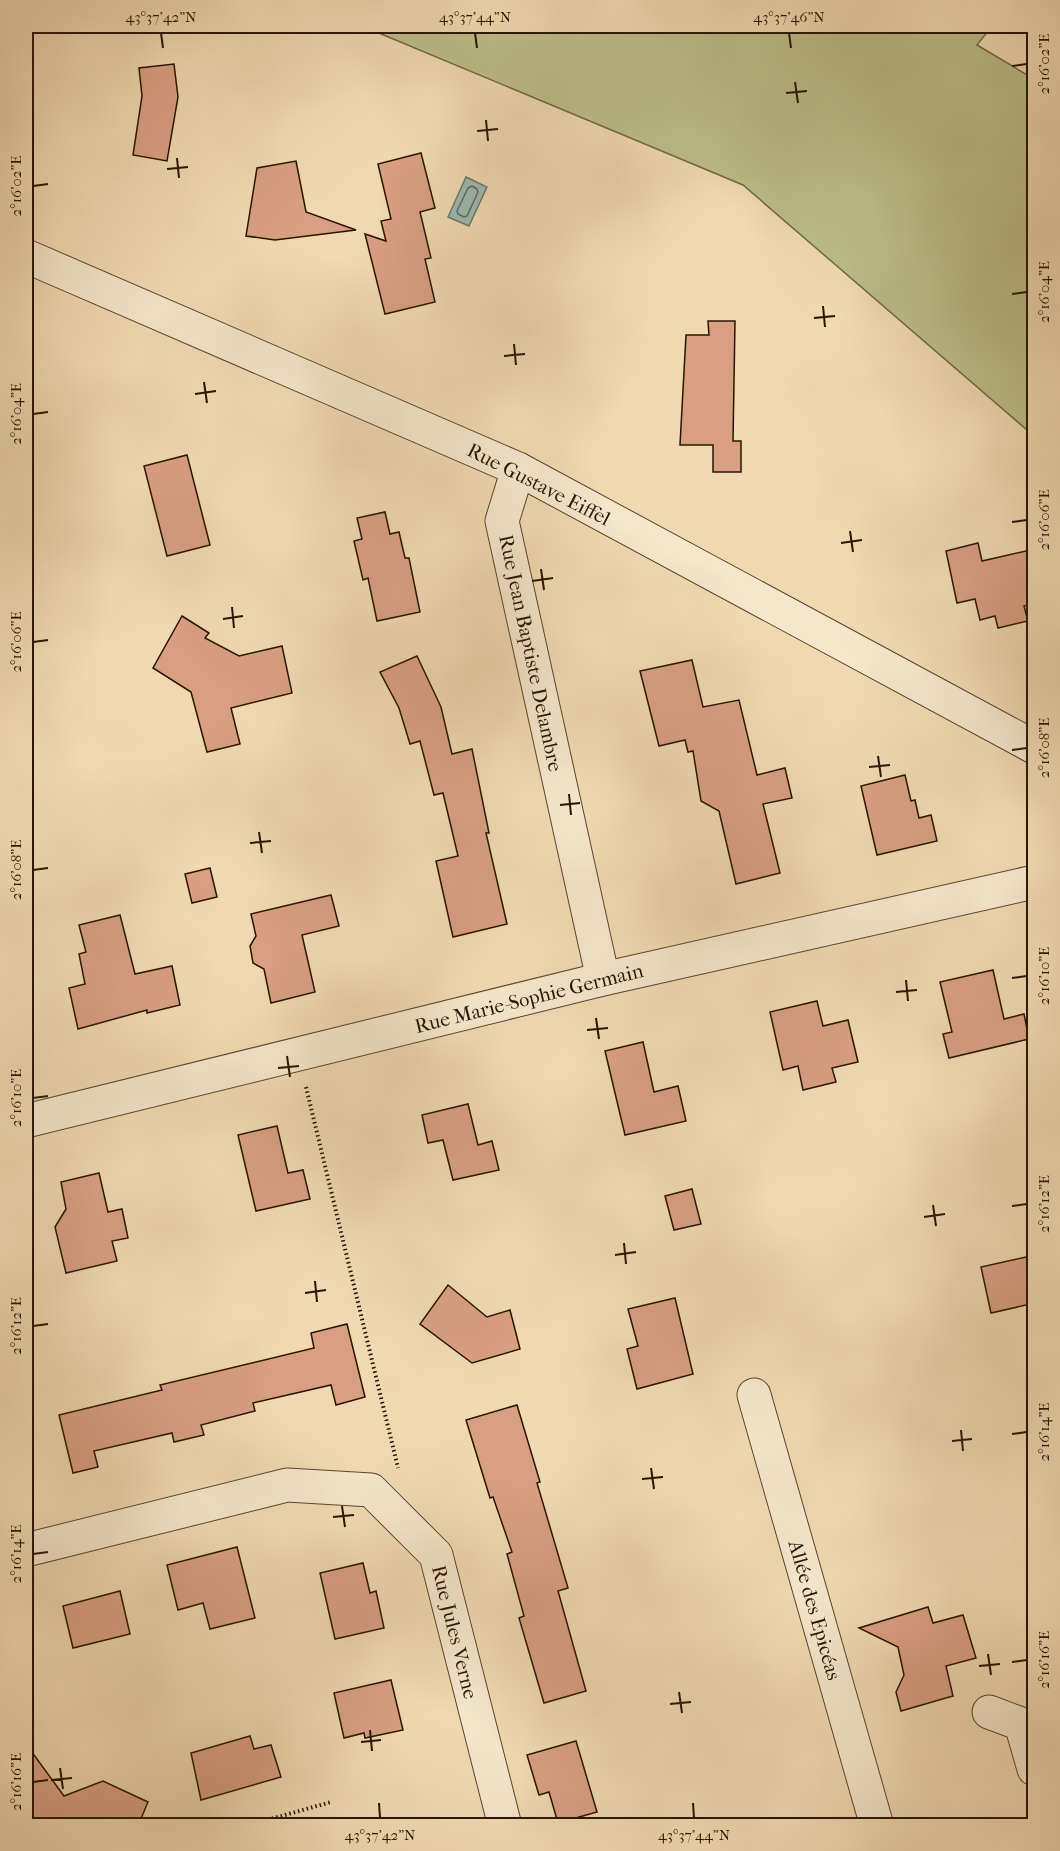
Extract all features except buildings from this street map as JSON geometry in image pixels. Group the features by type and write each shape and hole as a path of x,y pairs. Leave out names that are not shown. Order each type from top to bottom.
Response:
{"street":[{"name":"Rue Gustave Eiffel","path":"26,256 518,469 1035,747"},
{"name":"Rue Jean Baptiste Delambre","path":"518,469 502,521 603,979"},
{"name":"Rue Marie-Sophie Germain","path":"26,1122 603,979 1035,882"},
{"name":"Allée des Epicéas","path":"754,1395 877,1826"},
{"name":"Rue Jules Verne","path":"26,1550 287,1485 371,1490 436,1555 505,1826"},
{"path":"989,1712 1022,1724 1035,1769"}],"path":[{"path":"298,1054 399,1476"},
{"path":"246,1826 332,1802"}],"green space":[{"path":"362,26 992,26 977,45 1034,79 1034,436 743,185"}],"water":[{"path":"466,177 487,187 469,226 448,217"}]}
